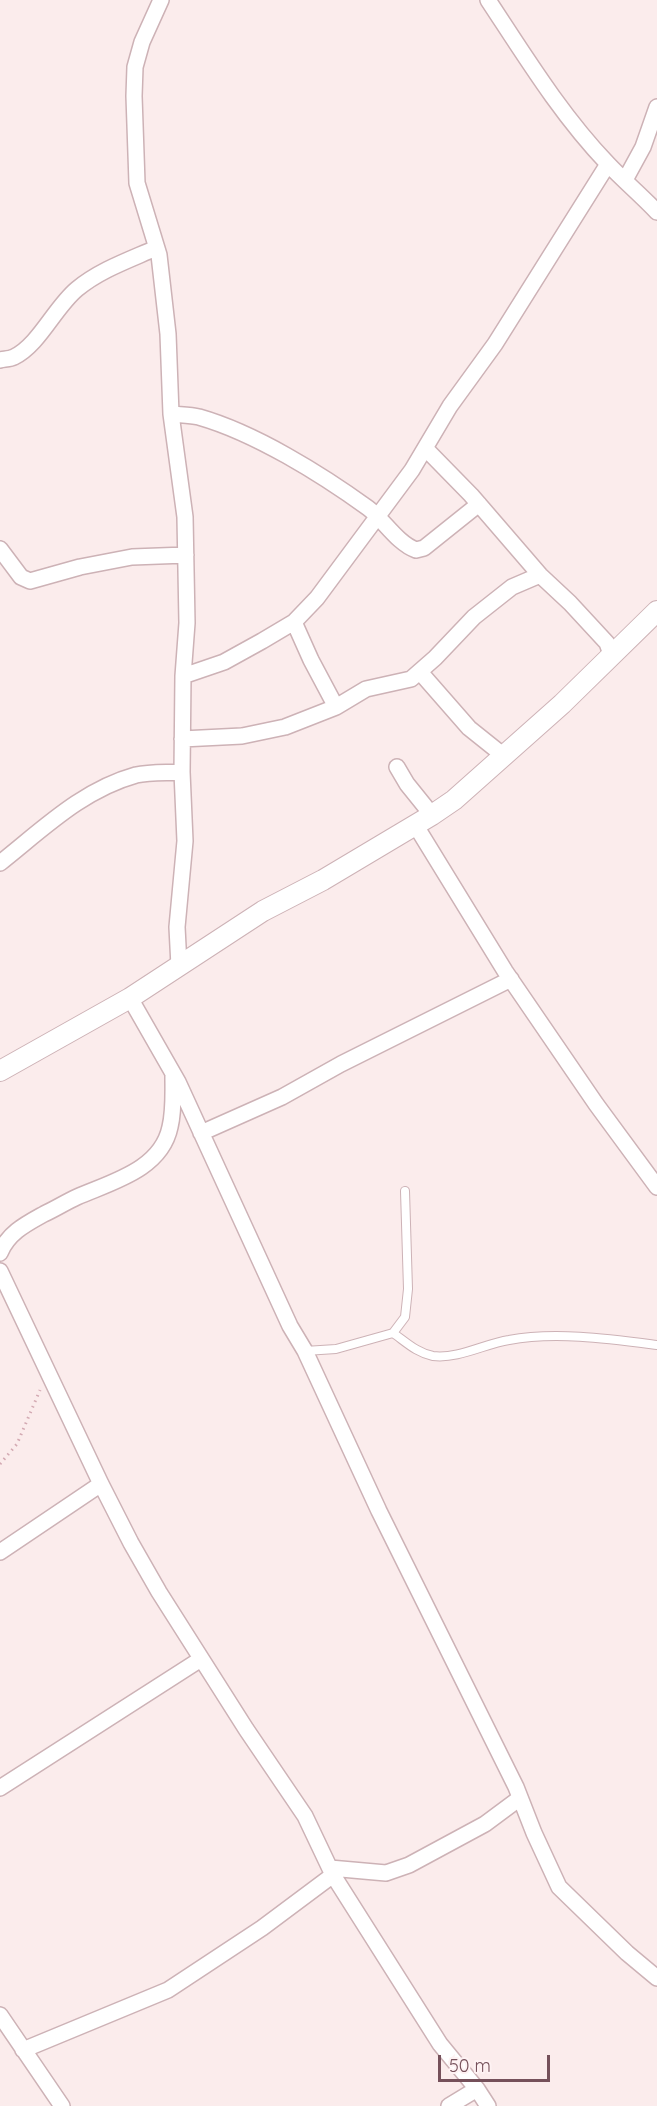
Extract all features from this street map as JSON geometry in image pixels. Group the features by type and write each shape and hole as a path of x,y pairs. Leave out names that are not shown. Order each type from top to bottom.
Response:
{"street":[{"path":"161,0 142,42 135,67 134,96 137,183 159,255 168,334 171,414 185,517 187,623 182,739 185,841 177,927 179,966"},
{"path":"488,0 562,107 608,164 657,212"},
{"path":"625,180 643,147 657,107"},
{"path":"183,676 224,662 294,622 317,598 412,470 450,406 495,344 608,164"},
{"path":"0,360 14,357 27,346 40,333 60,305 95,276 156,248"},
{"path":"171,414 196,417 242,433 312,472 378,516 404,543 416,550 424,548 479,504"},
{"path":"425,448 479,504 540,574 607,643 612,657"},
{"path":"0,549 21,577 30,581 80,567 132,557 186,555"},
{"path":"182,739 242,736 285,727 336,707 366,689 411,679 482,610 512,587 540,574"},
{"path":"0,1071 130,998 263,911 323,880 454,800 612,657 657,611"},
{"path":"294,622 336,707"},
{"path":"420,672 470,728 504,756"},
{"path":"397,767 511,979 596,1104 657,1187"},
{"path":"0,863 74,804 102,787 138,775 182,772"},
{"path":"201,1133 282,1097 341,1064 511,979"},
{"path":"130,998 173,1073 290,1326 305,1351 379,1511 520,1798 559,1887 627,1953 657,1978"},
{"path":"0,1253 3,1244 22,1226 78,1197 117,1182 156,1155 170,1128 173,1073"},
{"path":"0,1271 131,1543 201,1659 305,1816 332,1872 440,2044 488,2106"},
{"path":"0,1551 101,1484"},
{"path":"0,1788 201,1659"},
{"path":"23,2050 168,1990 262,1928 332,1872 386,1873 409,1865 485,1824 520,1798"},
{"path":"0,2015 62,2106"},
{"path":"449,2106 477,2089"}],"lane":[{"path":"305,1351 336,1349 393,1333 405,1317 408,1289 405,1191"},
{"path":"393,1333 416,1350 436,1356 458,1354 509,1340 535,1337 558,1336 657,1345"}],"path":[{"path":"0,1464 17,1444 48,1368"}]}
